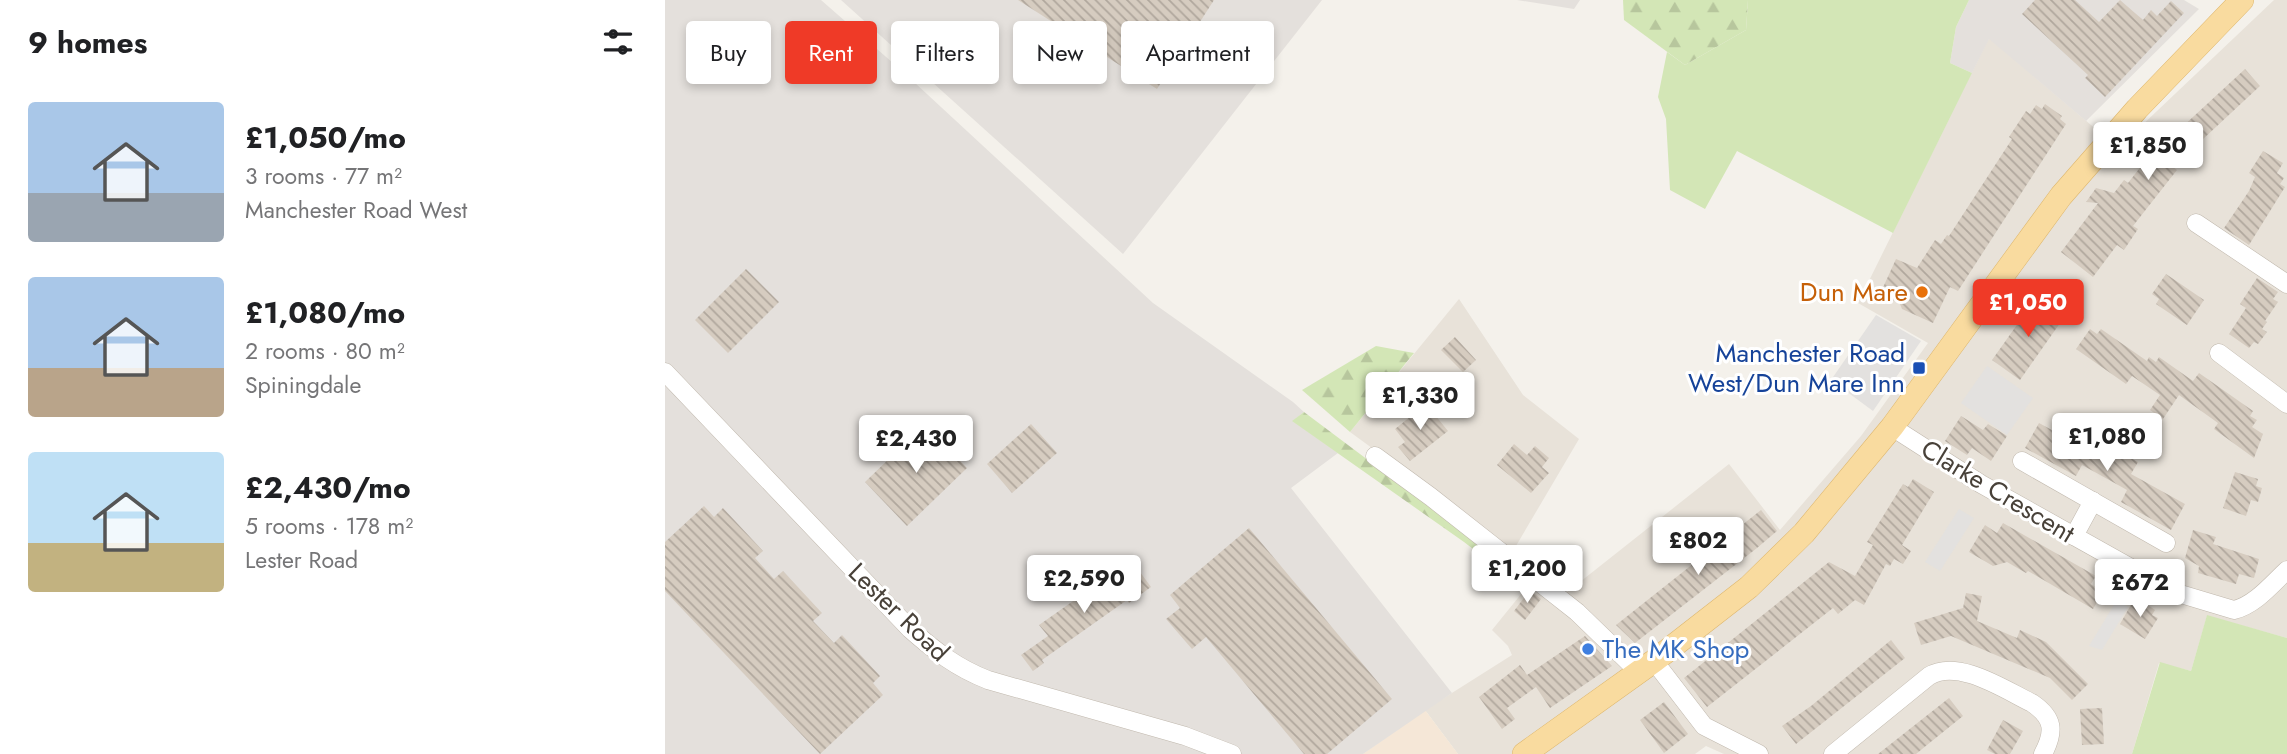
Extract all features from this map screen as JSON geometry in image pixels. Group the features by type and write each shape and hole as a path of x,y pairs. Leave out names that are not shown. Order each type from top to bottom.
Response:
{"main road":[{"path":"1524,754 1647,666 1749,587 1823,512 1892,427 2061,196 2137,109 2242,0"}],"street":[{"path":"2196,223 2287,284"},
{"path":"2219,353 2287,404"},
{"name":"Lester Road","path":"667,378 910,629 942,657 963,670 988,680 1185,736 1232,754"},
{"name":"Clarke Crescent","path":"1892,427 1981,484 2174,592 2234,610 2254,600 2287,570"},
{"path":"1375,456 1647,666 1704,726 1759,754"},
{"path":"2022,461 2166,543"},
{"path":"2074,536 2093,502"},
{"path":"1833,754 1936,671 1955,669 2042,709 2050,724 2051,734 2043,754"}],"shaded area":[{"path":"665,0 821,0 845,21 785,21 785,84 877,84 877,49 891,61 891,84 916,84 1153,303 1293,402 1304,412 1293,421 1338,453 1291,488 1452,693 1363,754 665,754"},
{"path":"841,0 1322,0 1274,61 1274,21 1121,21 1121,84 1256,84 1123,254 934,84 999,84 999,21 891,21 891,45 877,32 877,21 864,21"},
{"path":"1517,0 1580,0 1574,9"},
{"path":"1969,0 2184,0 2199,9 2086,121 1989,39 1972,73 1950,63 1956,27"},
{"path":"2274,0 2287,0 2287,638 2207,616 2191,671 2159,663 2132,754 1724,754 1706,746 1695,754 1458,754 1425,710 1512,655 1508,646 1492,630 1539,572 1566,593 1729,464 1780,530 1861,436 1928,343 1858,303 1989,38 2118,148"},
{"path":"1459,299 1523,395 1579,439 1513,551 1350,432"},
{"path":"1876,315 1921,341 1873,411 1831,380"},
{"path":"1987,366 2033,398 2007,435 1961,403"},
{"path":"1959,509 1974,518 1940,571 1925,562"},
{"path":"2117,600 2128,607 2102,650 2089,646"},
{"path":"1425,710 1458,754 1363,754"}],"green space":[{"path":"1623,0 1748,0 1746,30 1685,65 1624,20"},
{"path":"1748,0 1969,0 1956,27 1950,63 1972,73 1893,233 1737,151 1705,209 1670,190 1666,119 1658,97 1667,52 1685,65 1746,30"},
{"path":"1376,346 1414,353 1350,432 1302,390"},
{"path":"1304,412 1448,520 1528,585 1525,589 1464,542 1292,421"},
{"path":"2207,615 2287,638 2287,754 2132,754 2160,662 2191,671"}],"building":[{"path":"1018,0 1214,0 1201,21 1121,21 1121,66 1107,57 1107,21 1051,21"},
{"path":"2035,0 2075,0 2099,22 2120,0 2143,20 2151,10 2157,16 2171,1 2184,13 2105,97 2085,78 2088,75 2022,14"},
{"path":"2245,69 2260,86 2173,167 2177,170 2133,226 2138,229 2124,250 2117,245 2093,277 2061,252 2098,203 2086,202 2096,188 2114,193 2124,180 2128,183 2153,151"},
{"path":"2045,104 2062,116 2060,119 2066,124 1958,291 1950,287 1933,323 1902,309 1900,304 1880,294 1896,259 1917,268 1935,240 1941,244 1947,235 1949,236 2012,139 2009,137 2026,111 2030,114 2036,105 2042,109"},
{"path":"2263,151 2283,163 2277,173 2284,178 2280,184 2285,187 2249,245 2224,228 2249,191 2255,177 2249,173"},
{"path":"746,269 779,302 728,353 695,320"},
{"path":"2166,274 2204,300 2187,325 2156,304 2159,299 2152,294"},
{"path":"2257,278 2278,292 2273,299 2278,302 2262,329 2267,332 2258,344 2254,342 2249,348 2229,334 2246,308 2240,304"},
{"path":"2041,299 2065,316 2020,380 1992,360 2031,305 2035,307"},
{"path":"2090,329 2097,334 2101,329 2147,361 2149,357 2156,362 2159,357 2193,381 2199,373 2253,411 2250,416 2257,420 2252,427 2263,434 2254,458 2214,429 2218,423 2179,395 2163,419 2150,410 2160,395 2132,376 2126,384 2076,349"},
{"path":"1455,337 1476,360 1463,372 1441,350"},
{"path":"1426,404 1448,431 1410,461 1398,447 1405,442 1395,429"},
{"path":"1961,416 1983,430 1988,424 2007,436 1991,461 1972,448 1967,455 1945,441"},
{"path":"2039,423 2094,453 2100,441 2138,462 2131,474 2185,504 2171,530 2121,502 2127,490 2111,481 2082,465 2076,476 2025,448"},
{"path":"925,424 967,468 907,526 865,482"},
{"path":"1031,424 1057,453 1012,493 987,464"},
{"path":"1514,444 1527,455 1535,446 1549,458 1542,467 1549,473 1531,493 1497,465"},
{"path":"2235,472 2258,479 2256,486 2262,488 2258,502 2251,500 2246,516 2223,508"},
{"path":"1913,479 1934,492 1902,545 1911,551 1903,564 1894,559 1890,566 1886,564 1864,605 1855,600 1838,614 1833,608 1707,707 1684,678 1829,562 1855,576 1873,545 1867,542 1903,484 1908,487"},
{"path":"704,506 714,517 723,508 763,551 755,558 774,579 783,571 822,613 813,621 834,643 842,635 880,676 873,683 883,695 820,754 665,591 665,542"},
{"path":"1761,510 1777,531 1757,548 1635,643 1616,625"},
{"path":"2003,523 2096,576 2091,584 2103,592 2093,609 2028,571 2026,573 2007,562 1993,566 1969,552 1985,525 1997,533"},
{"path":"1249,528 1392,699 1327,754 1304,754 1206,637 1192,649 1166,619 1180,608 1170,595"},
{"path":"2193,530 2216,537 2213,544 2259,559 2254,578 2239,574 2236,584 2198,573 2199,566 2185,558"},
{"path":"1140,572 1151,587 1129,603 1127,600 1042,660 1044,663 1033,671 1021,655 1048,636 1039,625 1113,573 1121,585"},
{"path":"1530,590 1541,599 1525,620 1514,611"},
{"path":"1966,593 1982,596 1977,621 2017,638 2020,630 2046,642 2088,684 2072,700 2050,678 1951,636 1921,645 1914,623 1963,608"},
{"path":"2142,601 2155,610 2152,615 2158,618 2145,639 2120,624 2132,603 2139,606"},
{"path":"1585,636 1612,666 1550,708 1536,687 1507,708 1515,719 1502,729 1479,697 1520,665 1527,675"},
{"path":"1891,640 1905,658 1796,744 1782,726 1811,706"},
{"path":"1949,698 1963,716 1916,754 1878,754"},
{"path":"1664,702 1688,734 1664,753 1640,720"},
{"path":"2102,708 2104,744 2082,745 2080,709"},
{"path":"2003,720 2023,731 2010,754 1995,754 1987,750"}],"place":[{"name":"Dun Mare","path":"1922,292"},
{"name":"Manchester Road West/Dun Mare Inn","path":"1919,368"},
{"name":"The MK Shop","path":"1588,649"}]}
